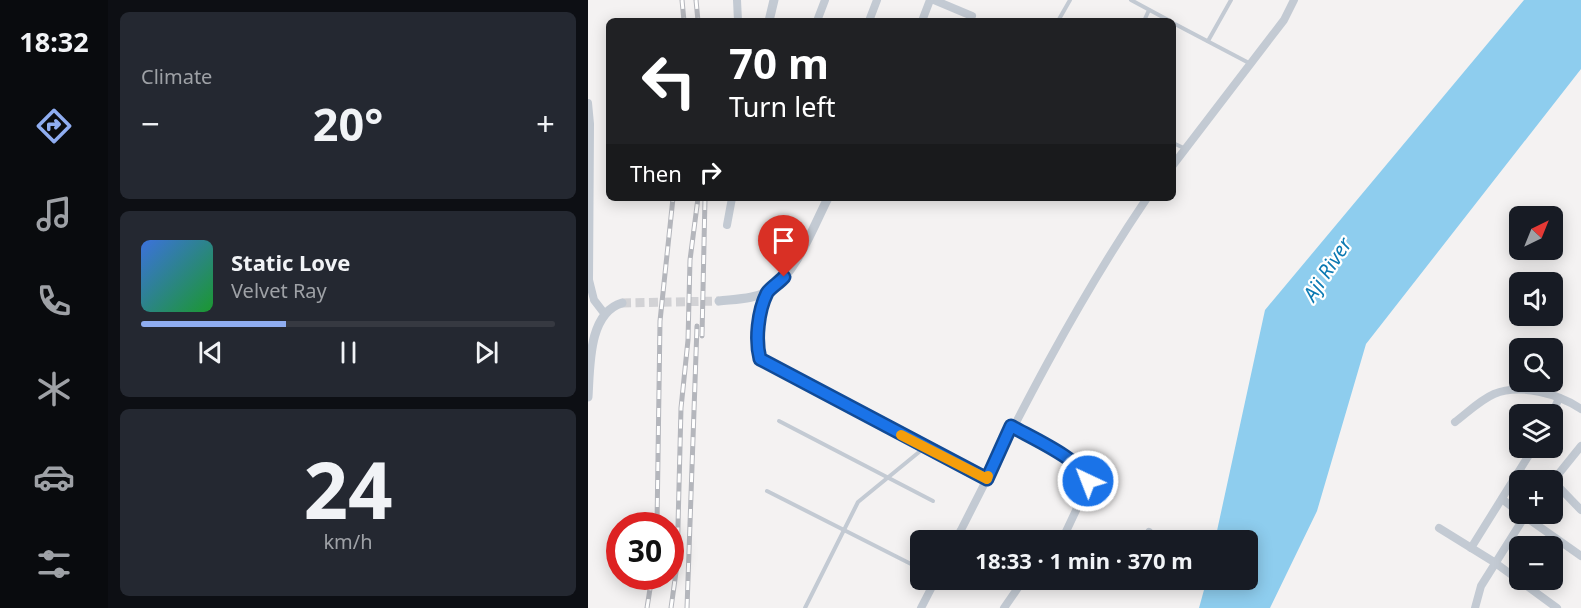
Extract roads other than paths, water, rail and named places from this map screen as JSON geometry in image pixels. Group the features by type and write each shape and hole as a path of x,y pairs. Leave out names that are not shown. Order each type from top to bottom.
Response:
{"street":[{"path":"737,0 738,18"},
{"path":"771,18 774,0"},
{"path":"818,18 825,0"},
{"path":"870,18 877,0"},
{"path":"923,18 932,0 972,16"},
{"path":"1176,161 1284,20 1294,0"},
{"path":"588,103 588,280 594,300 604,313"},
{"path":"727,225 731,201"},
{"path":"719,301 744,299 768,291 784,277 826,201"},
{"path":"961,530 1011,426 1090,283 1144,201"},
{"path":"760,359 758,348 761,316 768,291"},
{"path":"588,397 590,347 597,324 604,313 622,303"},
{"path":"1455,422 1492,395 1503,391 1532,392 1559,398 1581,409"},
{"path":"1556,404 1559,398"},
{"path":"1011,426 1074,463 1088,478 1088,485 1067,530"},
{"path":"1562,470 1581,446"},
{"path":"1471,548 1527,458"},
{"path":"1563,491 1581,510"},
{"path":"1502,499 1509,504"},
{"path":"1475,608 1481,586 1517,524"},
{"path":"1537,524 1580,554"},
{"path":"1439,528 1494,562 1557,608"},
{"path":"921,608 930,590"},
{"path":"1005,608 1017,590"}],"lane":[{"path":"1060,18 1070,0"},
{"path":"1131,0 1164,18"},
{"path":"1208,41 1231,0"},
{"path":"1145,18 1149,10"},
{"path":"1176,24 1249,63"},
{"path":"1176,144 1186,149"},
{"path":"760,359 924,448 987,479"},
{"path":"779,421 933,501"},
{"path":"805,608 858,502 924,448"},
{"path":"767,491 910,563"}],"water":[{"name":"Aji River","path":"1524,0 1581,0 1581,69 1366,344 1317,511 1270,608 1199,608 1204,590 1258,590 1258,530 1217,530 1265,310"}],"tunnel":[{"path":"622,303 719,301"}],"railway":[{"path":"682,0 684,18"},
{"path":"696,0 698,18"},
{"path":"657,512 660,321 673,201"},
{"path":"671,608 677,565 681,408 688,340 690,260 698,201"},
{"path":"702,336 705,201"},
{"path":"687,608 697,326"},
{"path":"647,608 650,590"}]}
